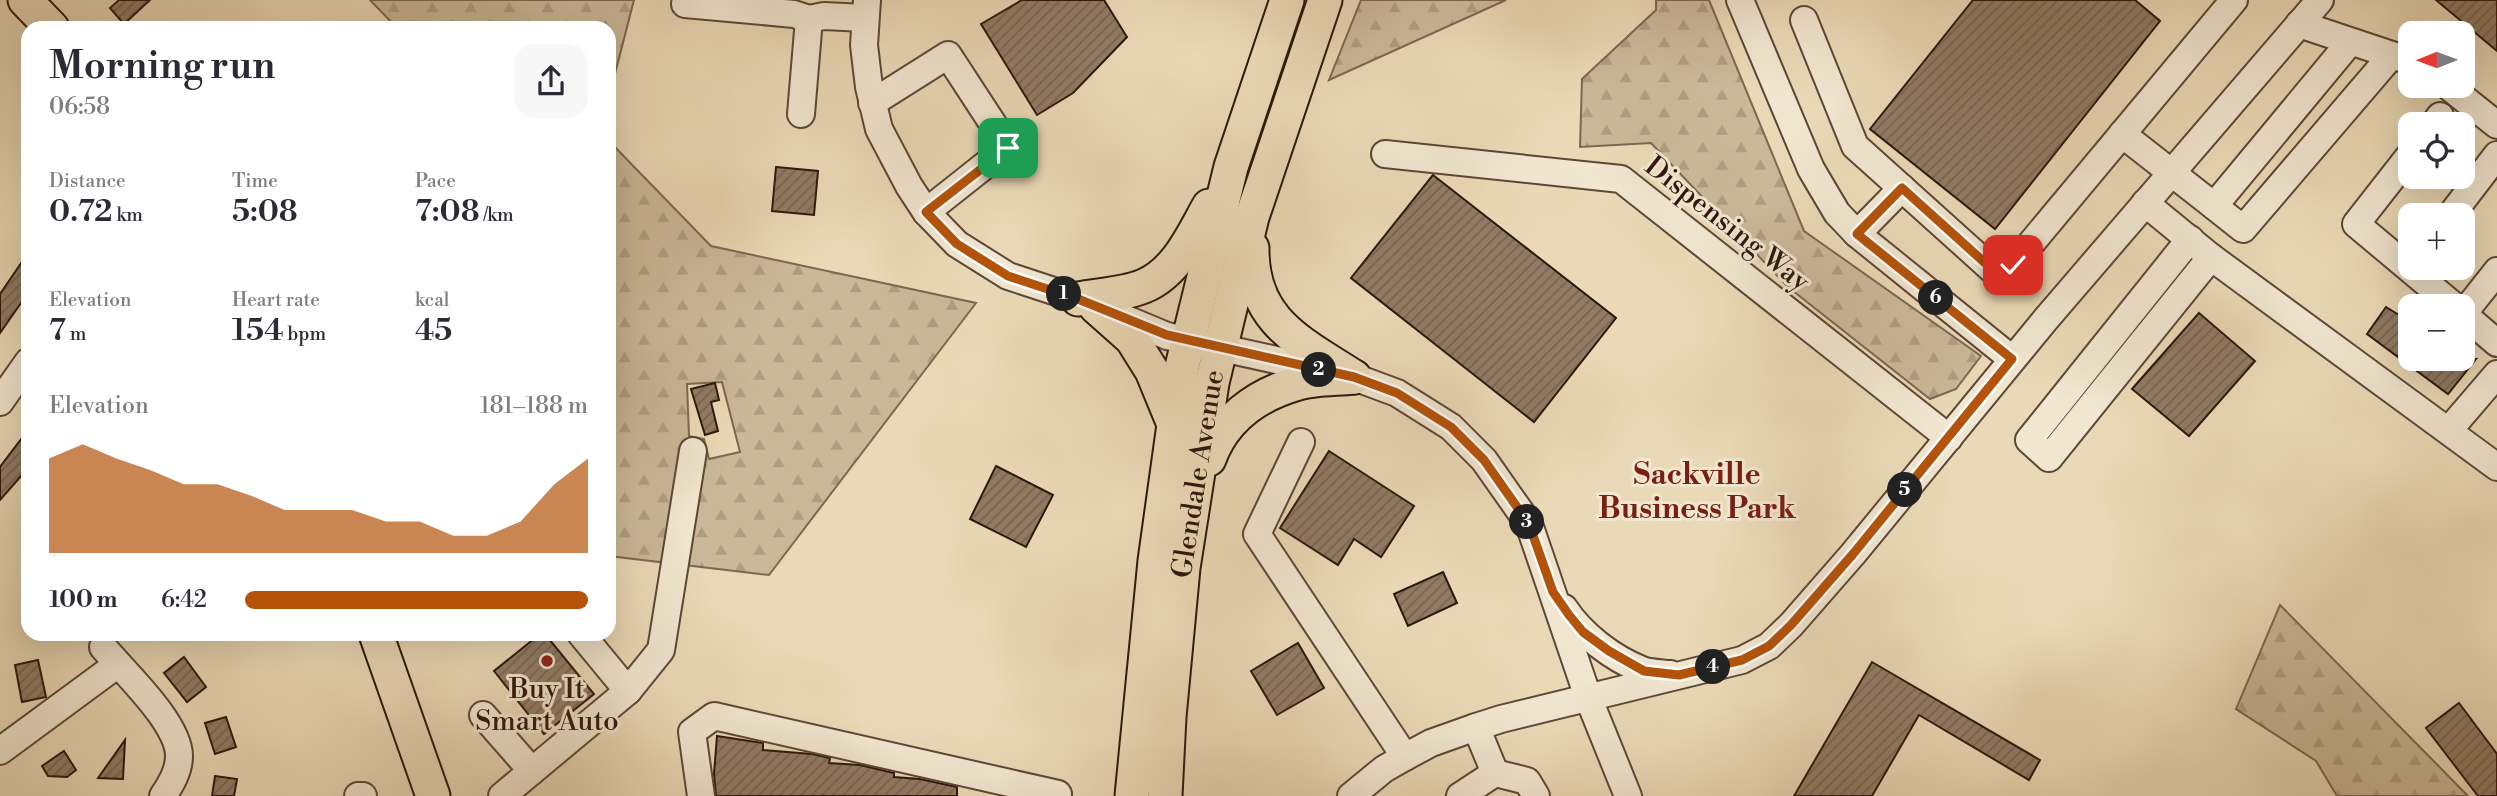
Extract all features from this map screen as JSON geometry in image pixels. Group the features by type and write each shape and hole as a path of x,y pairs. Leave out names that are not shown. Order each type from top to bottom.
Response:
{"main road":[{"path":"25,0 45,21"},
{"name":"Glendale Avenue","path":"1132,796 1155,561 1173,422 1188,341 1231,167 1287,0"},
{"name":"Glendale Avenue","path":"1165,796 1169,717 1183,568 1212,383 1252,217 1325,0"},
{"path":"1087,303 1142,287 1158,279 1182,254 1231,167"},
{"path":"1252,217 1255,281 1272,318 1297,340 1354,377"},
{"path":"1087,303 1132,339 1152,371 1173,422"},
{"path":"1195,496 1212,452 1227,424 1256,400 1296,383 1354,377"},
{"path":"378,641 432,796"}],"street":[{"path":"1740,0 1811,169 1837,213 1857,234 2012,359"},
{"path":"1804,20 1855,146 1994,271 2013,265 2234,0"},
{"path":"1357,794 1384,769 1431,743 1501,719 1742,660 1769,646 1853,554 2012,359 2320,0"},
{"path":"685,4 794,14 809,19 866,9 864,45 879,129 909,187 926,212 957,244 1008,276 1188,341 1354,377 1397,393 1451,427 1484,460 1529,524 1588,697 1628,796"},
{"path":"801,114 809,19"},
{"path":"2299,24 2398,57"},
{"path":"2214,206 2350,42"},
{"path":"873,103 948,55 1008,148 926,212"},
{"path":"2122,134 2244,229 2398,61"},
{"path":"2463,98 2497,125"},
{"name":"Dispensing Way","path":"1385,154 1621,179 1949,438"},
{"path":"2460,203 2497,155"},
{"path":"2398,170 2356,224 2398,258"},
{"path":"1857,234 1902,188"},
{"path":"2145,203 2211,257 2497,467"},
{"path":"2190,239 2029,440 2049,458 2211,257"},
{"path":"2475,299 2497,271"},
{"path":"2424,280 2440,294"},
{"path":"2475,324 2497,343"},
{"path":"0,401 21,372"},
{"path":"2449,430 2497,374"},
{"path":"1301,442 1257,534 1405,757"},
{"path":"502,796 628,691 661,650 693,450"},
{"path":"1553,592 1583,632 1609,651 1644,671 1679,675"},
{"path":"587,641 628,691"},
{"path":"0,751 110,656 166,720 175,735 180,758 173,782 163,796"},
{"path":"482,715 532,771"},
{"path":"701,796 692,732 714,716 1058,796"},
{"path":"1476,727 1495,773"},
{"path":"1460,796 1495,773 1527,781 1536,796"}],"green space":[{"path":"370,0 634,0 616,70 616,21 390,21"},
{"path":"1361,0 1506,0 1329,80"},
{"path":"1656,0 1709,0 1804,231 1981,356 1956,389 1930,399 1788,287 1651,143 1580,147 1582,79 1656,10"},
{"path":"616,148 711,246 976,303 769,575 616,557","holes":["722,382 740,452 709,459 704,439 689,436 687,384"]},
{"path":"2280,605 2468,796 2337,796 2316,761 2236,709"}],"building":[{"path":"119,0 150,0 127,21 121,21 110,8"},
{"path":"1022,0 1104,0 1127,37 1073,93 1037,115 981,24"},
{"path":"1973,0 2135,0 2160,21 1995,229 1870,129"},
{"path":"2436,0 2497,0 2497,51 2475,33 2475,21 2461,21"},
{"path":"776,167 818,171 814,215 772,211"},
{"path":"1433,175 1616,318 1534,422 1351,278"},
{"path":"21,263 21,303 0,333 0,294"},
{"path":"2386,307 2398,314 2398,357 2367,334"},
{"path":"2199,313 2255,361 2189,436 2132,389"},
{"path":"2417,371 2466,371 2448,394"},
{"path":"715,383 719,400 711,402 718,431 705,435 691,389"},
{"path":"21,439 21,476 0,500 0,467"},
{"path":"1329,451 1414,506 1381,557 1354,539 1338,565 1280,528"},
{"path":"996,466 1053,495 1026,547 970,519"},
{"path":"1443,572 1457,603 1408,626 1394,594"},
{"path":"531,641 551,641 594,694 544,734 494,671"},
{"path":"1298,643 1324,688 1277,715 1251,671"},
{"path":"184,657 206,687 187,702 164,673"},
{"path":"38,660 46,697 22,702 15,665"},
{"path":"1872,662 2040,760 2029,780 1919,715 1872,796 1794,796"},
{"path":"2459,703 2497,754 2497,796 2478,796 2426,728"},
{"path":"226,717 236,747 215,754 205,723"},
{"path":"717,736 763,743 763,750 812,754 830,758 829,763 860,765 894,773 894,777 920,779 957,787 957,796 716,796 714,774"},
{"path":"125,740 123,779 98,778"},
{"path":"64,751 76,770 67,777 48,776 42,766"},
{"path":"215,776 237,779 234,796 212,796"}],"place":[{"name":"Buy It Smart Auto","path":"547,661"}],"district":[{"name":"Sackville Business Park","path":"1697,492"}],"route":[{"path":"1008,148 926,212 957,244 1008,276 1078,299 1167,335 1354,377 1397,393 1451,427 1484,460 1529,524 1553,592 1569,615 1583,632 1644,671 1679,675 1742,660 1769,646 1853,554 2012,359 1857,234 1902,188 1994,271 2013,265"}]}
